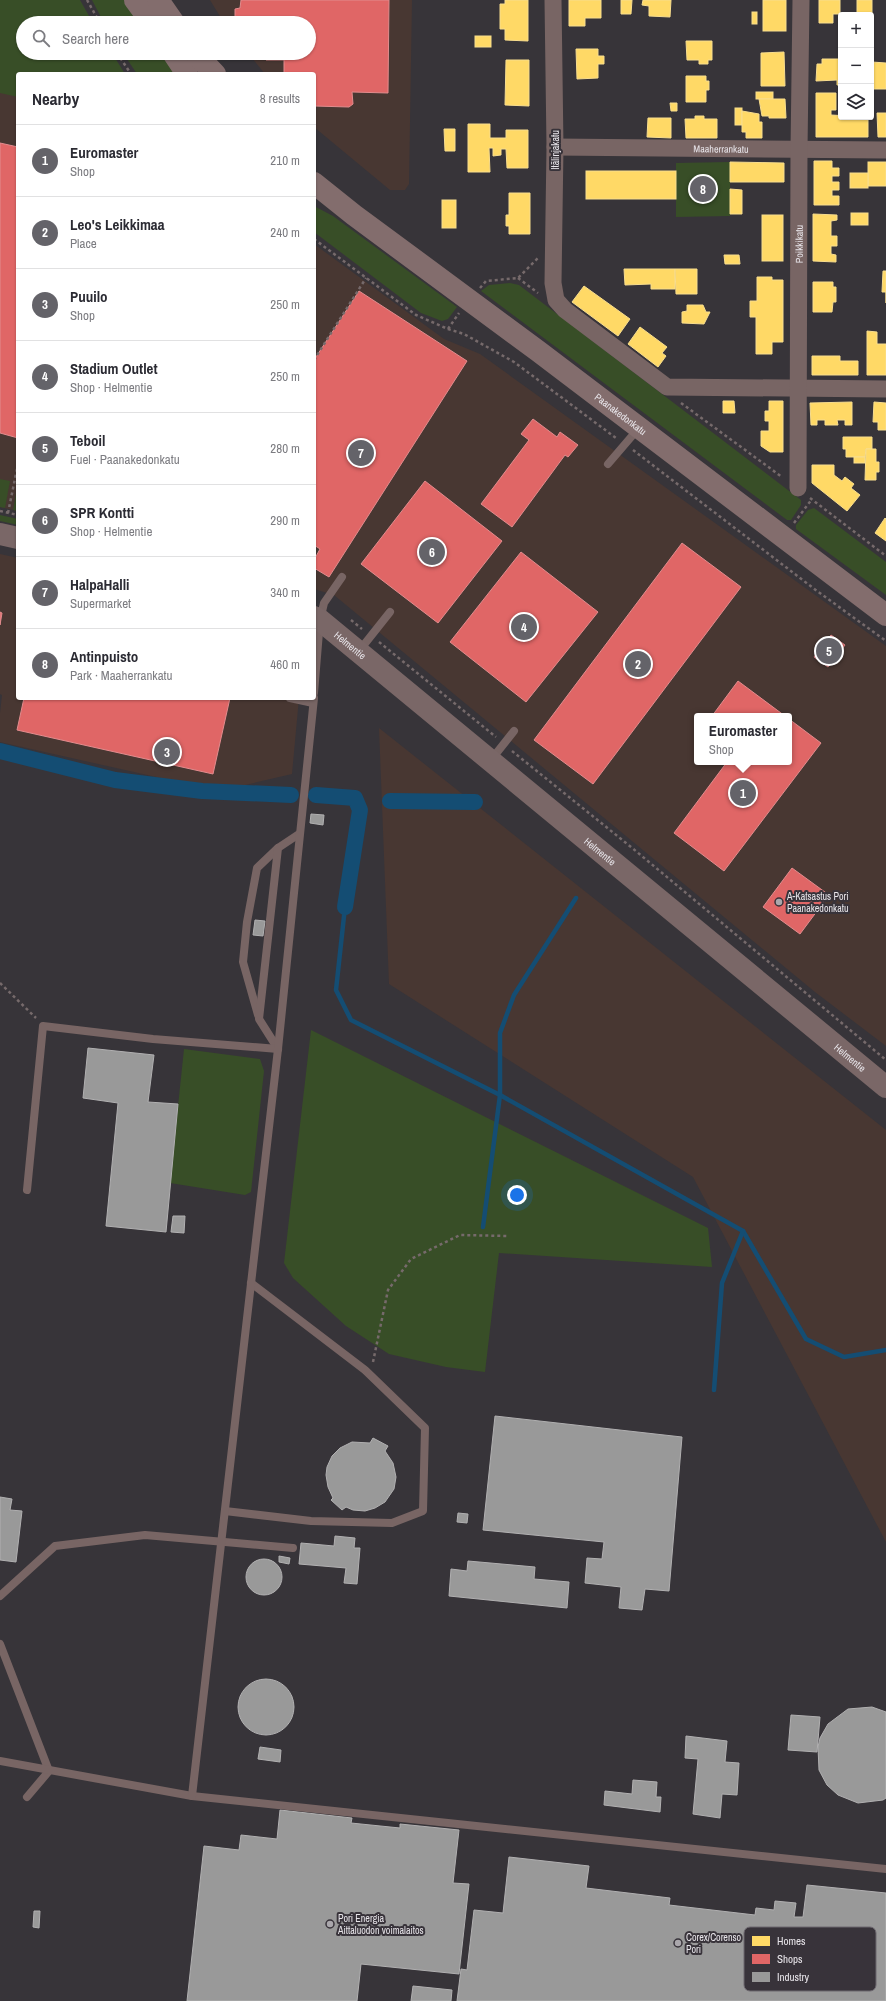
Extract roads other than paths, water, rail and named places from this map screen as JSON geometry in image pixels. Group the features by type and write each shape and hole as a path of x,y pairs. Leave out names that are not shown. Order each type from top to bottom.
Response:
{"main road":[{"path":"135,0 147,16"},
{"path":"158,0 169,16"},
{"path":"178,60 187,72"},
{"path":"202,60 213,72"},
{"name":"Paanakedonkatu","path":"316,185 354,216 469,300 886,615"},
{"name":"Paanakedonkatu","path":"316,199 354,216"}],"street":[{"name":"Itälinjakatu","path":"553,0 555,147 553,283 548,297 668,388 798,389"},
{"name":"Poikkikatu","path":"798,488 801,0"},
{"name":"Maaherrankatu","path":"555,147 886,150"},
{"path":"798,389 886,389"},
{"path":"0,534 16,538"},
{"name":"Helmentie","path":"317,619 365,644 490,761 886,1087"}],"lane":[{"path":"608,464 626,445 639,428"},
{"path":"316,644 317,619 324,603 342,577"},
{"path":"365,644 390,612"},
{"path":"192,1796 278,1049 313,701"},
{"path":"490,761 514,731"},
{"path":"278,1049 259,1019 243,962 247,922 257,868 278,848 299,834"},
{"path":"259,1019 278,848"},
{"path":"27,1190 43,1026 153,1039 278,1049"},
{"path":"225,1511 311,1521 392,1522 423,1511 425,1428 365,1370 251,1282"},
{"path":"0,1596 55,1546 144,1535 293,1548"},
{"path":"0,1644 49,1770"},
{"path":"0,1761 192,1796 886,1869"},
{"path":"27,1797 49,1770"}],"waterway":[{"path":"0,751 115,780 202,791 291,795"},
{"path":"316,795 355,798 360,810 345,907"},
{"path":"390,801 475,802"},
{"path":"483,1227 500,1095 500,1033 514,995 576,898"},
{"path":"345,907 336,990 351,1020 500,1095 743,1231 806,1339 844,1357 886,1350"},
{"path":"714,1390 722,1283 743,1231"}],"place":[{"name":"Antinpuisto","path":"703,189"},
{"name":"HalpaHalli","path":"361,453"},
{"name":"SPR Kontti","path":"432,552"},
{"name":"Stadium Outlet","path":"524,627"},
{"name":"Teboil","path":"829,651"},
{"name":"Leo's Leikkimaa","path":"638,664"},
{"name":"Puuilo","path":"167,752"},
{"name":"Euromaster","path":"743,793"},
{"name":"A-Katsastus Pori Paanakedonkatu","path":"779,902"},
{"name":"Pori Energia Aittaluodon voimalaitos","path":"330,1924"},
{"name":"Corex/Corenso Pori","path":"678,1943"}]}
